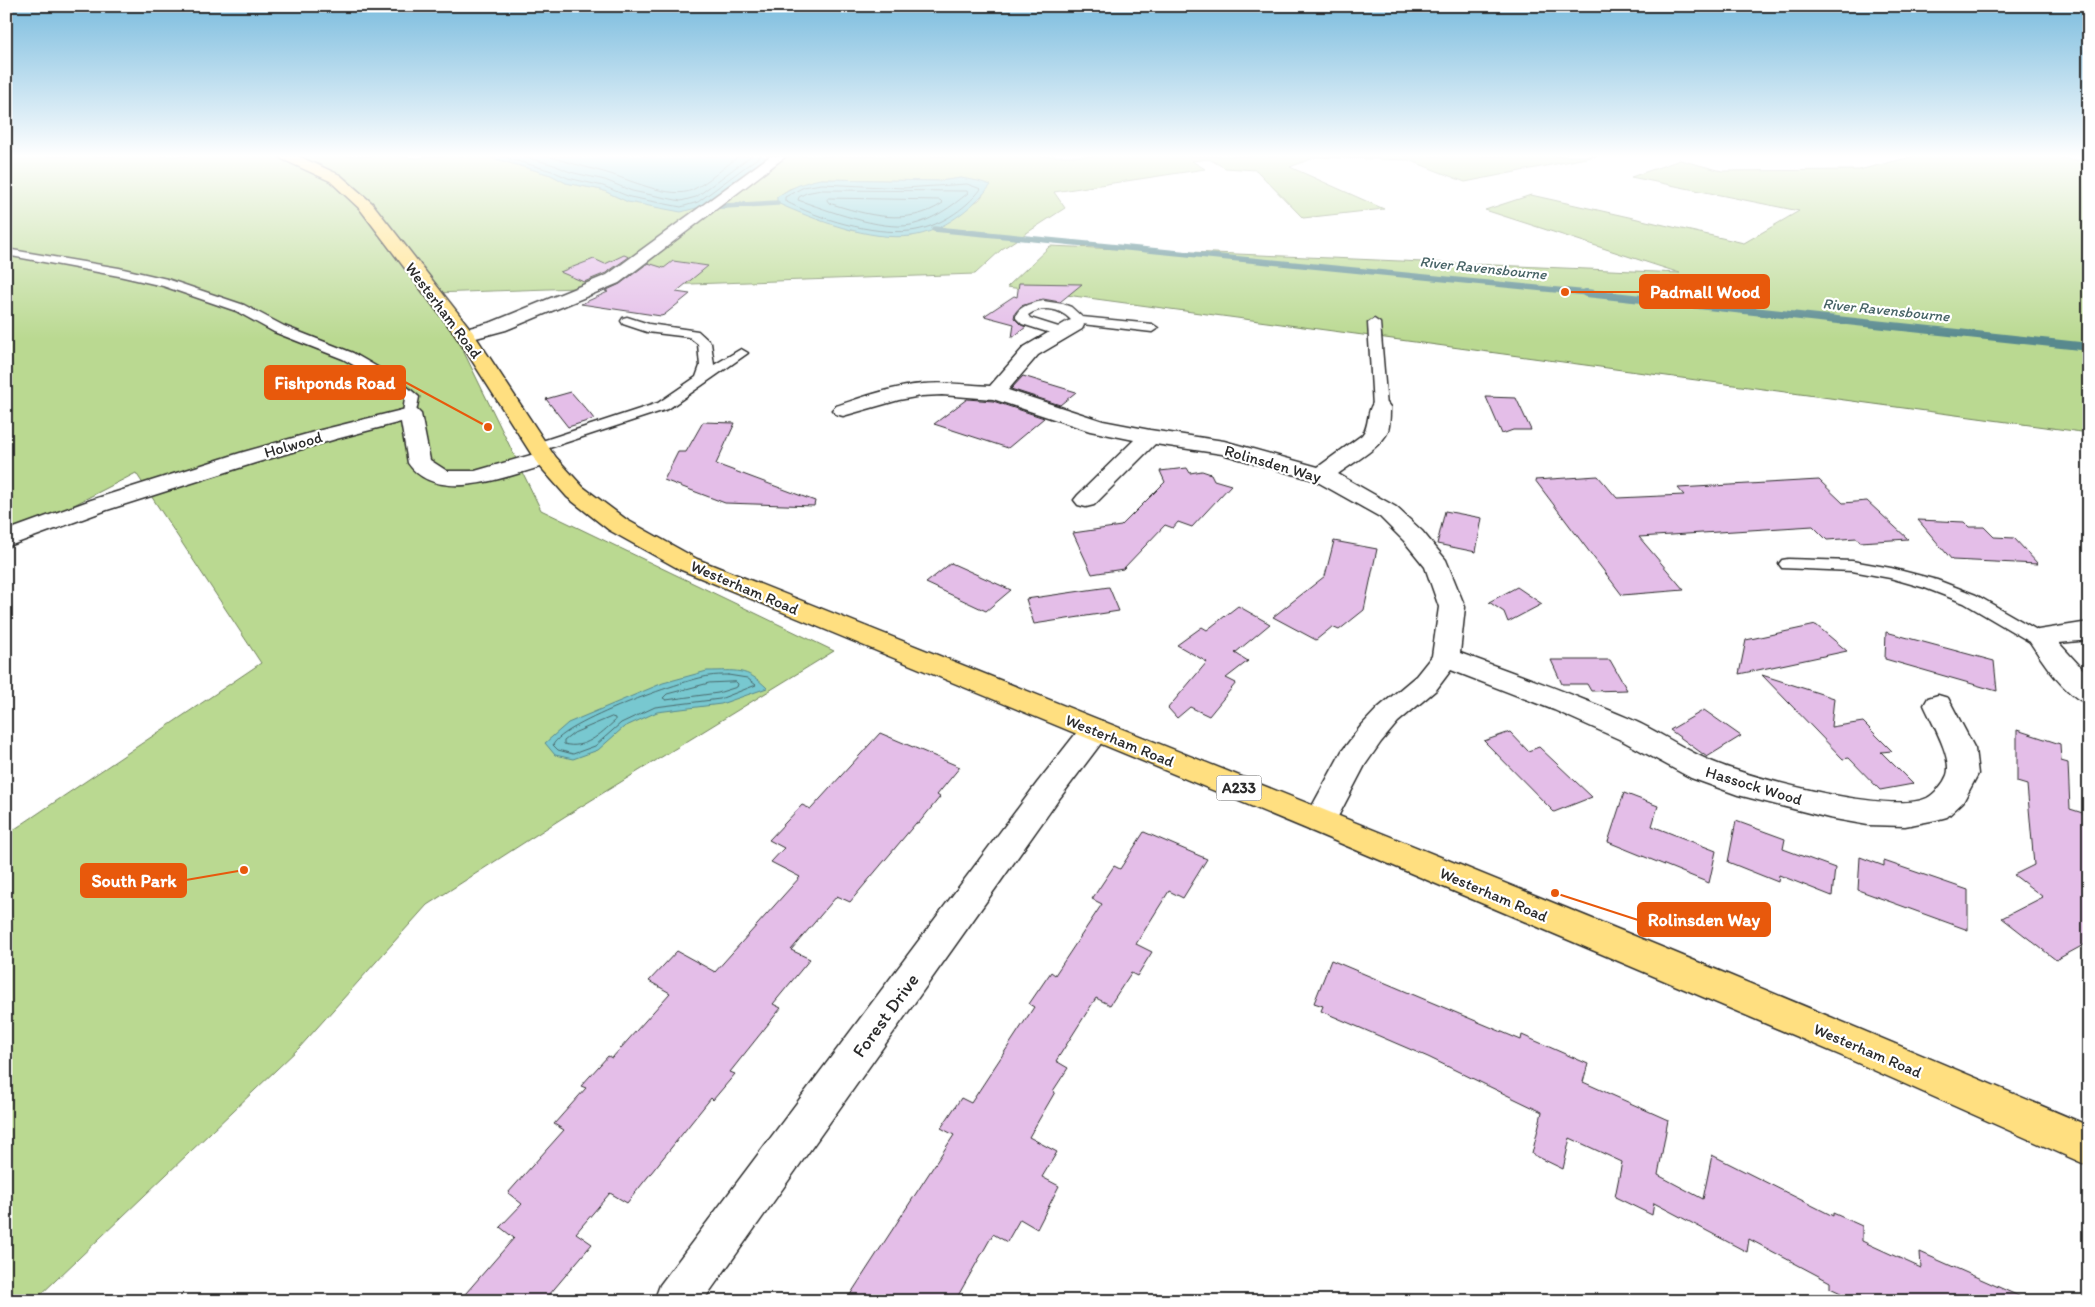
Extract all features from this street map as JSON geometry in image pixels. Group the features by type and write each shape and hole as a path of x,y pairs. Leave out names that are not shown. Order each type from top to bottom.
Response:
{"main road":[{"name":"Westerham Road","path":"374,217 465,335 542,453 575,492 618,526 688,564 1320,821 1855,1044 2089,1146"}],"street":[{"path":"465,335 498,326 613,279 697,217"},
{"path":"996,393 1031,351 1072,326"},
{"name":"Rolinsden Way","path":"843,410 896,394 921,390 942,389 996,393 1098,426 1150,437 1224,448 1322,475 1388,512 1413,536 1437,565 1452,607 1446,658"},
{"path":"1322,475 1370,440 1377,431 1380,407"},
{"path":"410,414 419,463 442,478 476,478 542,453"},
{"name":"Holwood","path":"6,540 41,525 262,453 359,425 410,414"},
{"path":"1086,500 1150,437"},
{"path":"2089,632 2048,636 2044,642 2057,660 2089,694"},
{"path":"1320,821 1353,759 1371,734 1388,715 1426,683 1446,658"},
{"name":"Hassock Wood","path":"1446,658 1564,703 1631,732 1702,770 1738,783 1828,806 1868,813 1905,814 1936,808 1952,794 1964,774 1960,749 1938,705"},
{"name":"Forest Drive","path":"676,1301 1048,791 1095,730"}],"lane":[{"path":"6,252 119,272 167,283 240,308 279,329 348,356 393,382 412,397 410,414"},
{"path":"627,321 647,328 693,334 704,343 708,366 702,379"},
{"path":"1374,323 1380,407"},
{"path":"1072,326 1152,328"},
{"path":"542,453 663,406 741,353"},
{"path":"1788,564 1852,566 1891,573 1931,584 1970,599 2044,642"}],"green space":[{"path":"6,217 816,217 851,230 884,235 912,236 947,217 1051,217 1002,249 975,274 435,293 541,510 834,651 564,817 427,905 299,1048 34,1301 6,1301 6,835 261,663 136,473 6,540"},
{"path":"1507,217 1629,217 1744,243 1789,217 2089,217 2089,433 1007,287 1050,246 1680,273"}],"water":[{"path":"811,217 957,217 923,234 895,237 861,232"},
{"path":"707,671 746,673 760,681 767,688 721,704 657,712 624,727 598,750 573,759 555,755 545,743 568,723 663,683"}],"building":[{"path":"624,255 629,257 606,273 584,282 560,272 594,259 605,264"},
{"path":"673,261 708,266 676,292 690,294 664,315 581,304 608,292 605,291 620,284 648,263 664,268"},
{"path":"1019,283 1082,284 1060,302 1043,299 1021,306 1015,313 1014,318 1026,327 1012,338 1014,324 984,316 1014,296 1017,297"},
{"path":"1023,376 1076,392 1060,405 1011,389"},
{"path":"571,392 594,419 568,427 546,399"},
{"path":"1486,397 1516,398 1531,430 1513,430 1502,434"},
{"path":"967,399 993,401 1044,418 1008,448 934,424"},
{"path":"703,422 735,423 716,464 815,501 814,506 725,503 664,480 678,452 686,452"},
{"path":"1187,468 1190,473 1202,471 1211,474 1214,480 1231,485 1192,527 1178,522 1173,528 1165,525 1123,569 1092,574 1073,533 1121,526 1165,482 1160,471"},
{"path":"1598,476 1617,498 1684,495 1678,488 1819,480 1843,503 1867,501 1908,539 1860,542 1857,538 1827,540 1813,526 1639,537 1684,590 1622,595 1535,480"},
{"path":"1445,511 1482,518 1476,552 1437,544"},
{"path":"1918,520 1964,522 1969,527 1984,527 1994,537 2014,538 2038,564 1952,560"},
{"path":"1334,541 1377,549 1364,610 1339,630 1332,627 1316,640 1273,617 1325,576"},
{"path":"951,563 1011,590 986,611 926,583"},
{"path":"1109,587 1119,611 1034,624 1026,599"},
{"path":"1517,587 1542,604 1508,622 1504,612 1489,602"},
{"path":"1238,606 1270,624 1235,653 1248,661 1226,678 1236,683 1209,716 1190,707 1177,718 1168,708 1207,662 1177,645 1202,627 1207,630"},
{"path":"1816,625 1847,651 1739,674 1746,640"},
{"path":"1886,632 1994,661 1997,691 1885,659"},
{"path":"1551,660 1610,660 1627,690 1591,691 1587,684 1562,684"},
{"path":"1762,675 1834,698 1831,727 1863,722 1892,751 1881,752 1913,784 1880,790 1849,758 1843,759"},
{"path":"1704,710 1741,736 1707,757 1670,730"},
{"path":"2017,730 2060,744 2061,761 2068,763 2070,809 2089,815 2089,942 2056,960 2002,918 2043,897 2014,875 2034,865 2027,785 2017,782"},
{"path":"1510,732 1528,751 1539,747 1592,797 1554,812 1484,741"},
{"path":"880,733 960,767 937,795 940,797 918,824 916,823 850,902 837,896 791,950 810,959 773,1004 781,1008 730,1072 735,1074 713,1100 711,1098 627,1203 610,1193 576,1233 592,1244 544,1301 459,1301 514,1238 500,1227 522,1204 508,1193 564,1130 554,1124 586,1088 581,1086 608,1056 612,1058 670,993 649,981 677,951 715,972 800,877 771,862 784,848 769,840 802,805 811,809"},
{"path":"1624,793 1658,806 1652,826 1716,851 1709,883 1608,842"},
{"path":"1736,821 1785,839 1783,849 1835,868 1832,896 1779,875 1778,882 1728,862"},
{"path":"1144,832 1207,859 1183,898 1169,891 1136,944 1152,952 1137,976 1131,973 1110,1005 1096,998 1056,1061 1068,1068 1053,1091 1055,1092 1029,1137 1057,1152 1042,1177 1059,1186 1037,1229 1020,1219 1007,1242 993,1234 955,1301 846,1301 954,1135 941,1128 961,1098 971,1103 1034,1007 1029,1004 1051,972 1055,975 1102,904 1092,899 1114,866 1120,869"},
{"path":"1860,857 1884,866 1884,861 1968,890 1968,930 1858,890"},
{"path":"1331,960 1521,1040 1522,1035 1588,1064 1583,1082 1668,1120 1658,1175 1703,1199 1712,1155 1833,1216 1833,1213 1862,1226 1862,1241 1921,1268 1920,1252 2030,1301 1858,1301 1830,1288 1830,1282 1749,1239 1747,1252 1654,1203 1652,1215 1615,1197 1622,1162 1570,1138 1563,1169 1532,1154 1542,1112 1428,1057 1321,1011 1323,1006 1314,1003"}],"waterway":[{"name":"River Ravensbourne","path":"934,229 1598,294"},
{"name":"River Ravensbourne","path":"1586,293 2089,347"}],"place":[{"name":"Padmall Wood","path":"1565,292"},
{"name":"Fishponds Road","path":"488,427"},
{"name":"South Park","path":"244,870"},
{"name":"Rolinsden Way","path":"1555,893"}]}
